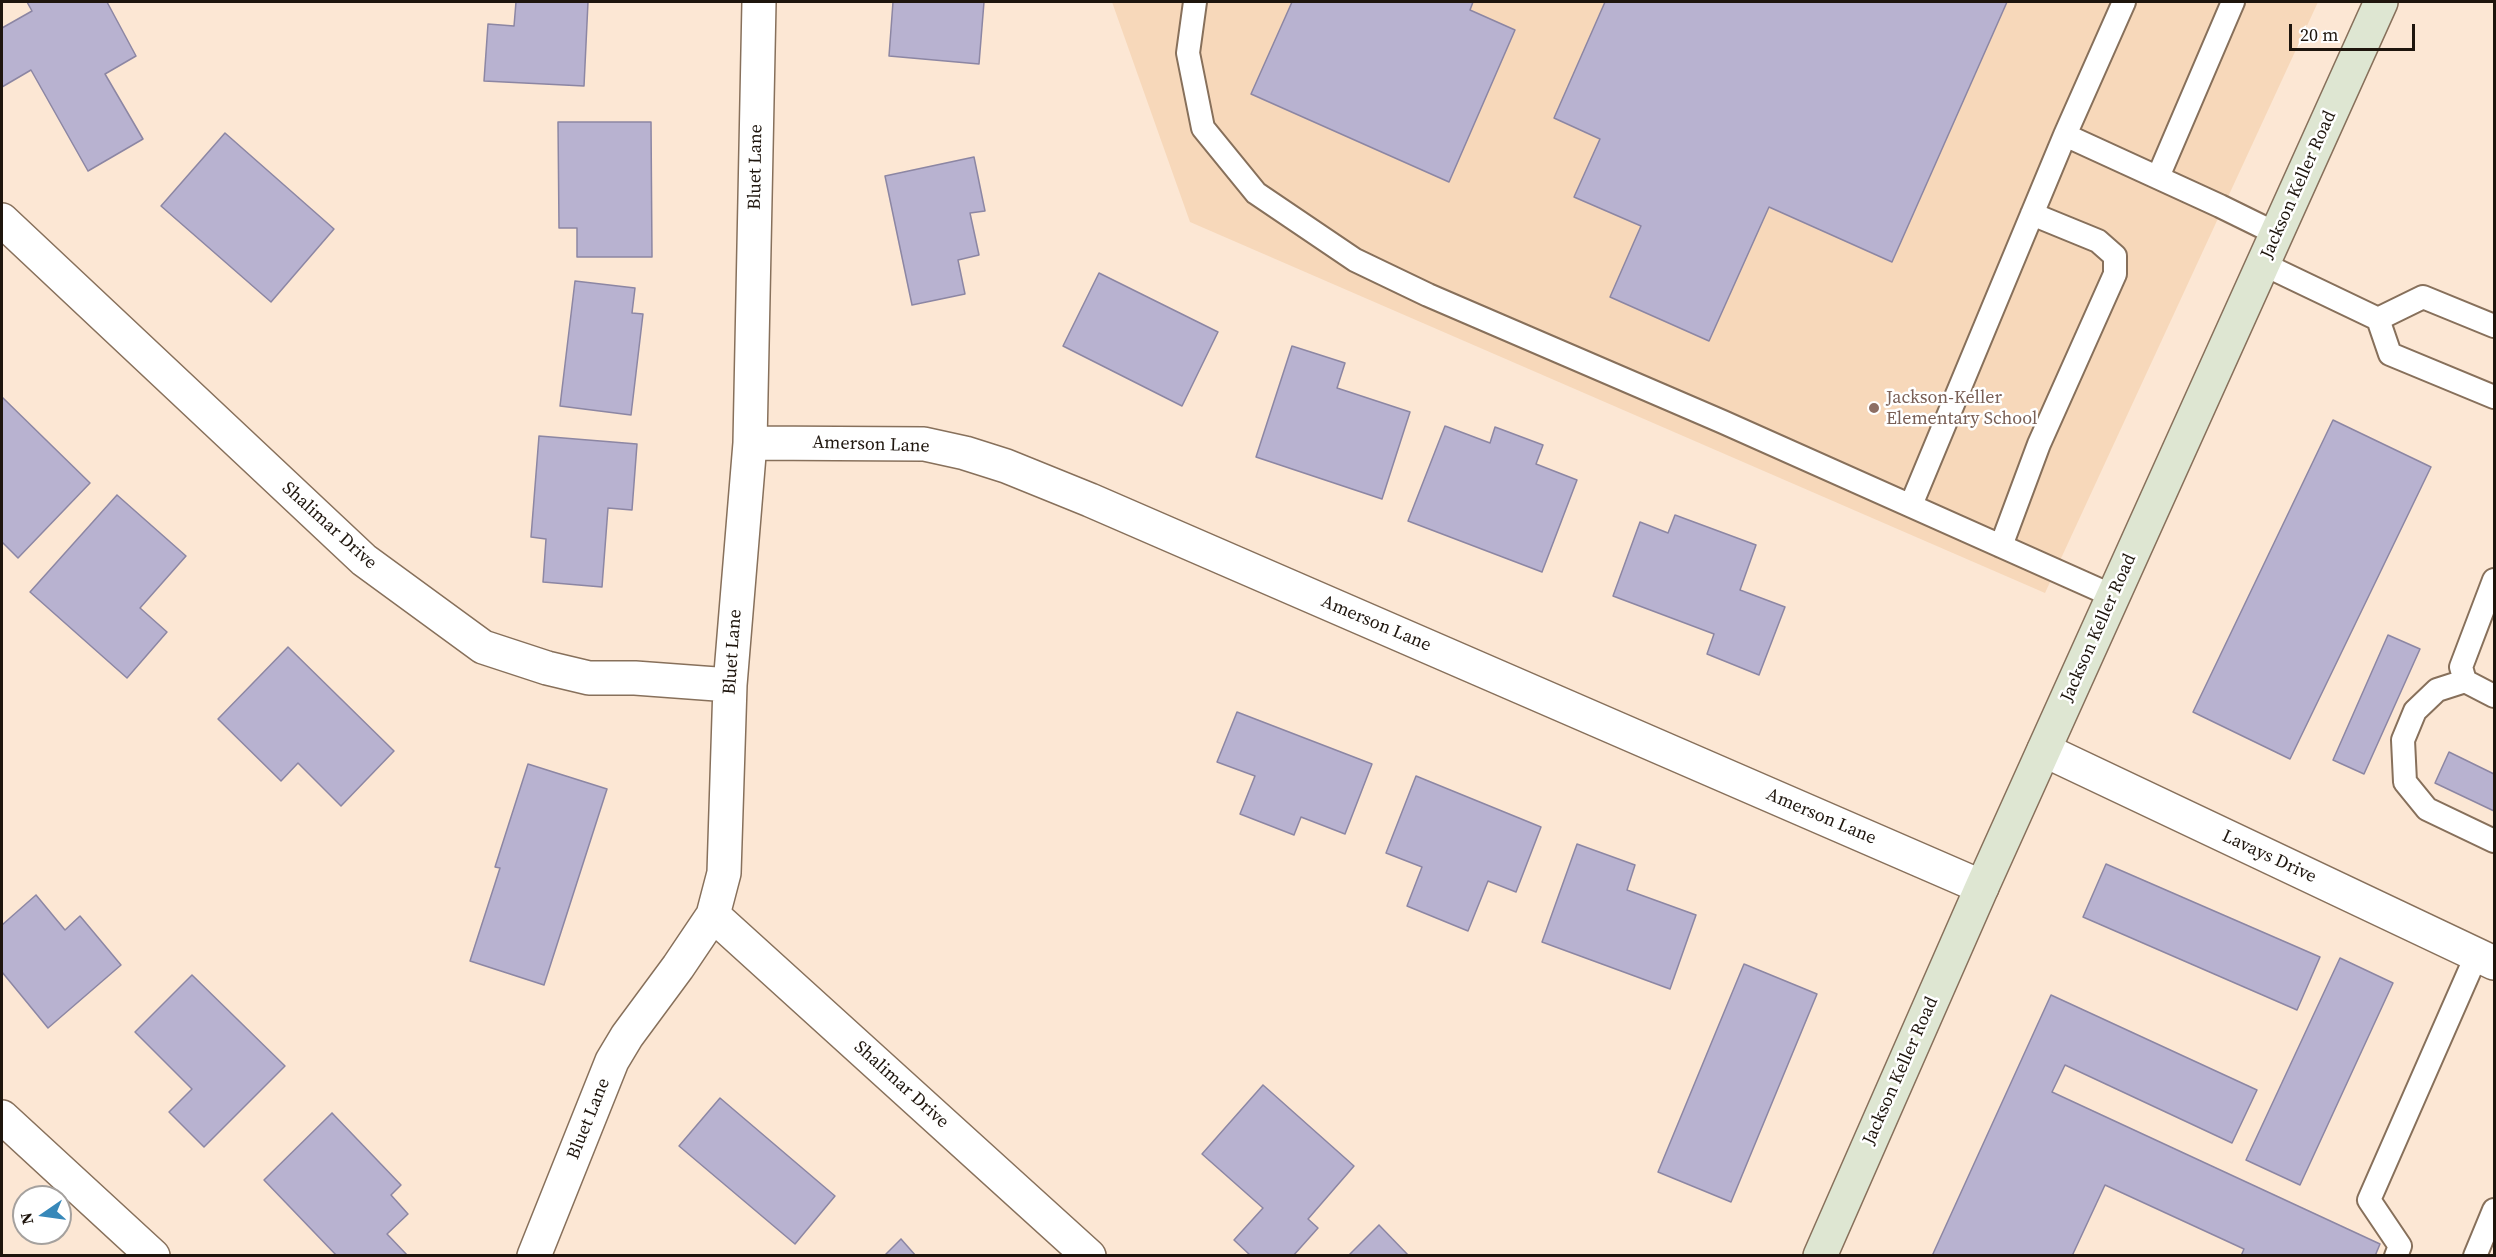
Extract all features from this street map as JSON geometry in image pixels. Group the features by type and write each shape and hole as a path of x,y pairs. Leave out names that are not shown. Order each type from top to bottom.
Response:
{"main road":[{"name":"Jackson Keller Road","path":"1820,1256 1982,887 2381,2"}],"street":[{"name":"Bluet Lane","path":"534,1256 612,1061 627,1036 713,915 723,873 730,685 750,443 759,2"},
{"name":"Shalimar Drive","path":"2,220 364,560 483,647 547,668 589,678 635,678 730,685"},
{"name":"Amerson Lane","path":"750,443 924,444 965,453 1006,466 1101,504 1982,887"},
{"name":"Lavays Drive","path":"2044,750 2486,959"},
{"name":"Shalimar Drive","path":"713,915 1089,1256"},
{"path":"2,1117 153,1256"}],"lane":[{"path":"1195,2 1188,53 1203,128 1256,193 1354,260 1428,295 1724,422 2114,596"},
{"path":"1911,505 2065,135 2124,2"},
{"path":"2158,177 2233,2"},
{"path":"2065,135 2277,234"},
{"path":"2001,546 2039,444 2115,274 2115,256 2098,241 2032,214"},
{"path":"2263,264 2378,320 2391,354 2494,398"},
{"path":"2378,320 2423,297 2494,326"},
{"path":"2465,681 2461,667 2494,580"},
{"path":"2494,696 2465,681 2437,690 2415,711 2403,740 2405,782 2427,809 2494,841"},
{"path":"2396,1256 2400,1246 2369,1200 2486,959"},
{"path":"2475,1256 2494,1210"}],"shaded area":[{"name":"Jackson-Keller Elementary School","path":"1112,2 2318,2 2045,593 1190,222"}],"building":[{"path":"27,2 107,2 136,56 105,74 143,139 88,171 31,70 2,87 2,28 32,11"},
{"path":"516,2 588,2 584,86 484,81 488,24 514,26"},
{"path":"893,2 984,2 979,64 889,56"},
{"path":"1292,2 1473,2 1470,10 1515,30 1449,182 1251,94"},
{"path":"1605,2 2007,2 1892,262 1769,207 1709,341 1610,297 1641,226 1574,197 1600,139 1554,118"},
{"path":"558,122 651,122 652,257 577,257 577,228 559,228"},
{"path":"225,133 334,229 271,302 161,206"},
{"path":"974,157 985,211 970,213 979,255 958,260 965,294 912,305 885,176"},
{"path":"1099,273 1218,332 1182,406 1063,346"},
{"path":"575,281 635,288 632,313 643,314 631,415 560,406"},
{"path":"1292,346 1345,363 1337,388 1410,412 1382,499 1256,457"},
{"path":"2,397 90,483 18,558 2,542"},
{"path":"2333,420 2431,467 2290,759 2193,712"},
{"path":"1445,426 1490,443 1495,427 1543,445 1536,464 1577,480 1542,572 1408,521"},
{"path":"539,436 637,444 632,510 608,508 602,587 543,582 546,539 531,537"},
{"path":"117,495 186,556 140,608 167,632 127,678 30,592"},
{"path":"1675,515 1756,545 1740,590 1785,607 1759,675 1707,654 1714,634 1613,596 1640,522 1668,533"},
{"path":"2388,635 2420,649 2364,774 2333,760"},
{"path":"288,647 394,751 341,806 298,763 281,781 218,719"},
{"path":"1237,712 1372,764 1345,834 1301,817 1294,835 1240,814 1255,776 1217,762"},
{"path":"2449,752 2494,774 2494,811 2435,783"},
{"path":"528,764 607,789 544,985 470,961 500,868 495,867"},
{"path":"1416,776 1541,827 1516,892 1488,881 1468,931 1407,906 1422,867 1386,853"},
{"path":"1577,844 1635,865 1627,890 1696,915 1670,989 1542,942"},
{"path":"2106,864 2320,957 2297,1010 2083,917"},
{"path":"36,895 65,930 80,916 121,965 48,1028 2,972 2,925"},
{"path":"2340,958 2393,983 2300,1185 2246,1160"},
{"path":"1744,964 1817,994 1731,1202 1658,1172"},
{"path":"192,975 285,1066 204,1147 169,1112 192,1089 135,1032"},
{"path":"2051,995 2257,1090 2232,1143 2065,1065 2052,1092 2380,1244 2375,1256 2241,1256 2244,1249 2105,1185 2072,1256 1932,1256"},
{"path":"1263,1085 1354,1166 1308,1219 1318,1228 1293,1256 1251,1256 1234,1240 1263,1208 1202,1154"},
{"path":"720,1098 835,1196 795,1244 679,1146"},
{"path":"332,1113 401,1185 391,1195 408,1214 387,1234 408,1256 337,1256 264,1180"},
{"path":"1379,1225 1409,1256 1348,1256"},
{"path":"901,1239 916,1256 884,1256"}],"place":[{"name":"Jackson-Keller Elementary School","path":"1874,408"}]}
